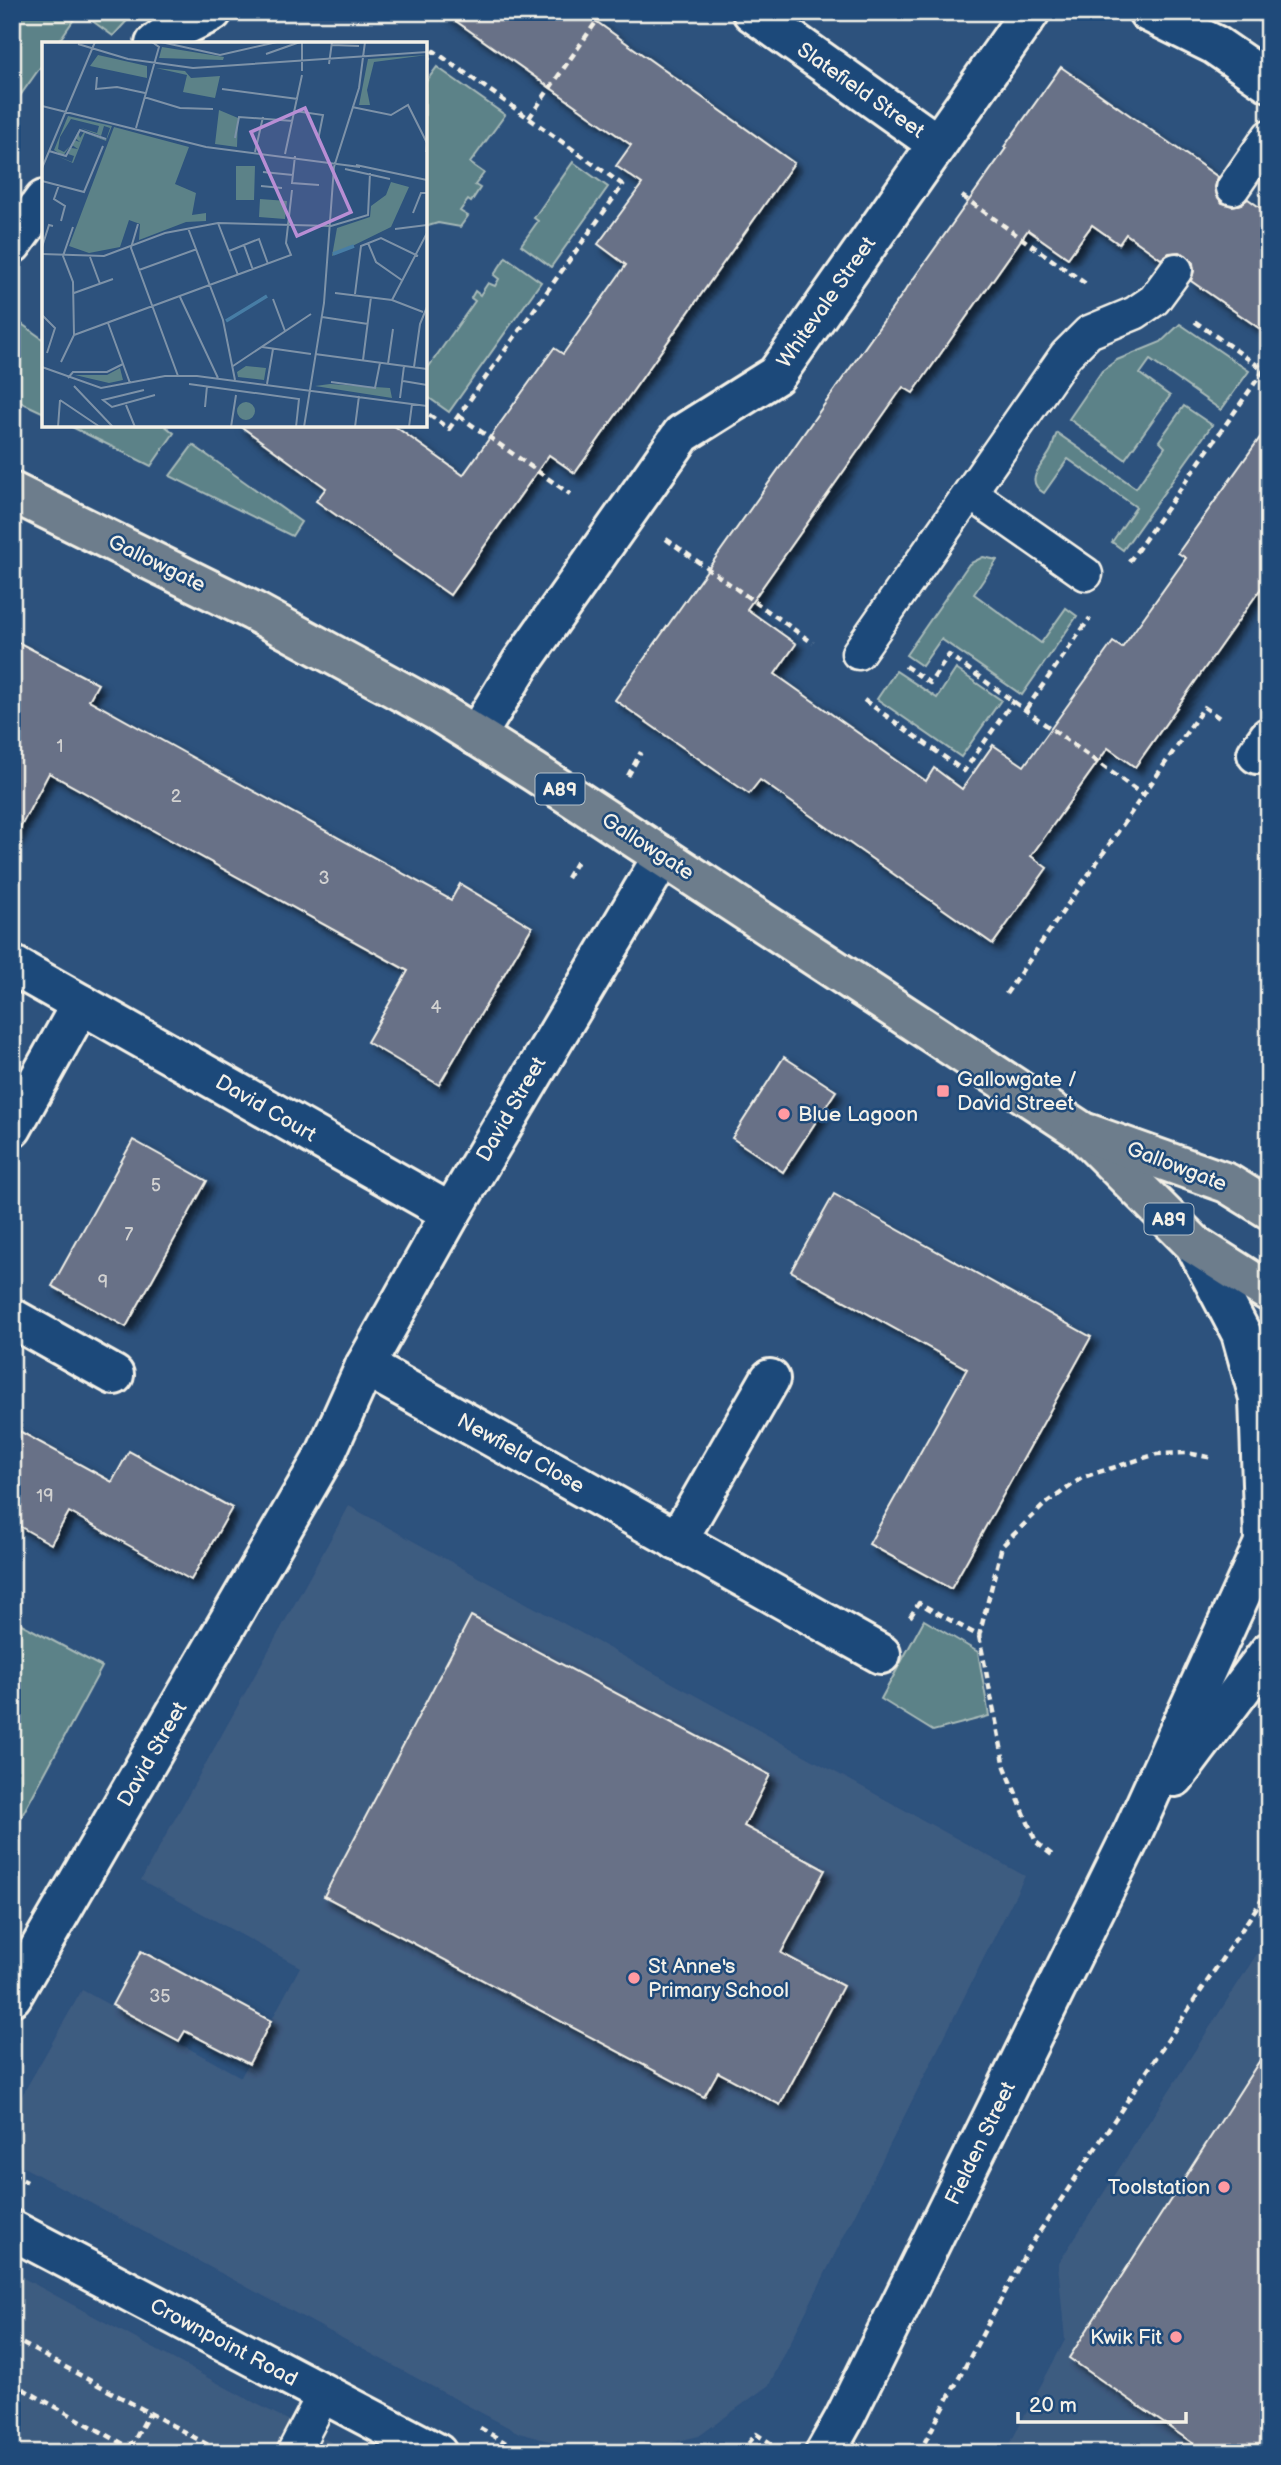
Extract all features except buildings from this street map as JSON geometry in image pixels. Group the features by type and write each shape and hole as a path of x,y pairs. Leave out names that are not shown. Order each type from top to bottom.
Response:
{"main road":[{"name":"Gallowgate","path":"12,492 253,611 435,710 476,736 1081,1131 1195,1245 1269,1292"},
{"name":"Gallowgate","path":"1081,1131 1227,1183 1269,1209"}],"street":[{"path":"158,42 169,33 212,12"},
{"name":"Slatefield Street","path":"752,12 936,143"},
{"name":"Whitevale Street","path":"476,736 521,663 682,434 776,375 1030,12"},
{"path":"1148,12 1215,45 1269,82"},
{"path":"12,244 42,203"},
{"name":"David Street","path":"12,1996 326,1453 365,1366 451,1213 663,856"},
{"name":"David Court","path":"12,965 451,1213"},
{"path":"12,1128 81,1004"},
{"path":"1227,1183 1269,1189"},
{"name":"Fielden Street","path":"825,2453 1133,1832 1266,1536 1259,1398 1241,1333 1195,1245"},
{"path":"12,1318 114,1375"},
{"name":"Newfield Close","path":"365,1366 881,1654"},
{"path":"677,1541 769,1380"},
{"name":"Fielden Street","path":"1133,1832 1269,1653"},
{"name":"Crownpoint Road","path":"12,2230 437,2453"}],"lane":[{"path":"1233,188 1269,136"},
{"path":"858,653 1066,355 1089,332 1135,313 1153,300 1176,270"},
{"path":"970,493 1086,574"},
{"path":"293,2453 324,2394"}],"path":[{"path":"529,118 603,12"},
{"path":"427,60 434,51 623,186 449,429 427,413"},
{"path":"958,194 1090,287"},
{"path":"1129,562 1264,370 1192,319"},
{"path":"459,416 570,494"},
{"path":"664,538 821,649"},
{"path":"1026,709 1092,616"},
{"path":"858,653 893,657 930,683 949,655 1143,795"},
{"path":"864,700 964,771 1014,700"},
{"path":"1006,993 1204,707 1263,745"},
{"path":"1052,1855 1036,1842 1005,1767 979,1636 1002,1546 1044,1505 1083,1478 1157,1454 1186,1453 1218,1459"},
{"path":"881,1654 897,1639 919,1603 979,1636"},
{"path":"919,2453 1027,2249 1269,1889"},
{"path":"12,2338 223,2453"},
{"path":"12,2383 140,2453"},
{"path":"130,2448 150,2413"},
{"path":"741,2453 756,2434 787,2453"}],"shaded area":[{"name":"St Anne's Primary School","path":"349,1506 1025,1876 769,2385 699,2436 628,2453 595,2453 519,2433 12,2161 12,2113 82,1990 241,2077 300,1967 141,1880"},
{"path":"1269,1935 1269,2453 1005,2453 1065,2340 1058,2264"},
{"path":"12,2272 249,2400 352,2453 12,2453"}],"green space":[{"path":"12,12 79,12 58,42 42,42 42,65 12,107"},
{"path":"80,12 135,12 113,36"},
{"path":"437,67 505,115 470,163 484,173 475,185 480,188 471,202 468,200 460,211 468,216 460,227 438,223 427,226 427,80"},
{"path":"573,162 608,187 551,267 521,245 538,221 534,218"},
{"path":"506,257 541,282 449,412 427,396 427,369 475,301 471,298 475,291 480,295 488,283 495,286 499,279 494,275"},
{"path":"12,317 42,339 42,412 12,398"},
{"path":"1180,324 1249,371 1221,410 1150,360 1140,374 1170,396 1125,459 1069,419 1102,371 1117,360 1161,342"},
{"path":"1184,406 1212,425 1123,550 1112,542 1136,507 1068,459 1044,493 1035,483 1037,472 1051,450 1057,433 1136,488 1165,447 1159,441"},
{"path":"72,427 166,427 174,433 151,466"},
{"path":"193,445 301,522 292,536 170,476"},
{"path":"983,557 997,560 974,594 1041,643 1066,608 1077,616 1022,695 941,639 922,666 906,655 969,564"},
{"path":"956,669 1001,700 961,757 877,699 896,671 937,698"},
{"path":"12,1619 102,1667 12,1834"},
{"path":"924,1620 978,1652 989,1716 933,1731 881,1699"}],"place":[{"name":"Gallowgate / David Street","path":"943,1091"},
{"name":"Blue Lagoon","path":"784,1114"},
{"name":"St Anne's Primary School","path":"634,1978"},
{"name":"Toolstation","path":"1224,2187"},
{"name":"Kwik Fit","path":"1176,2337"}]}
